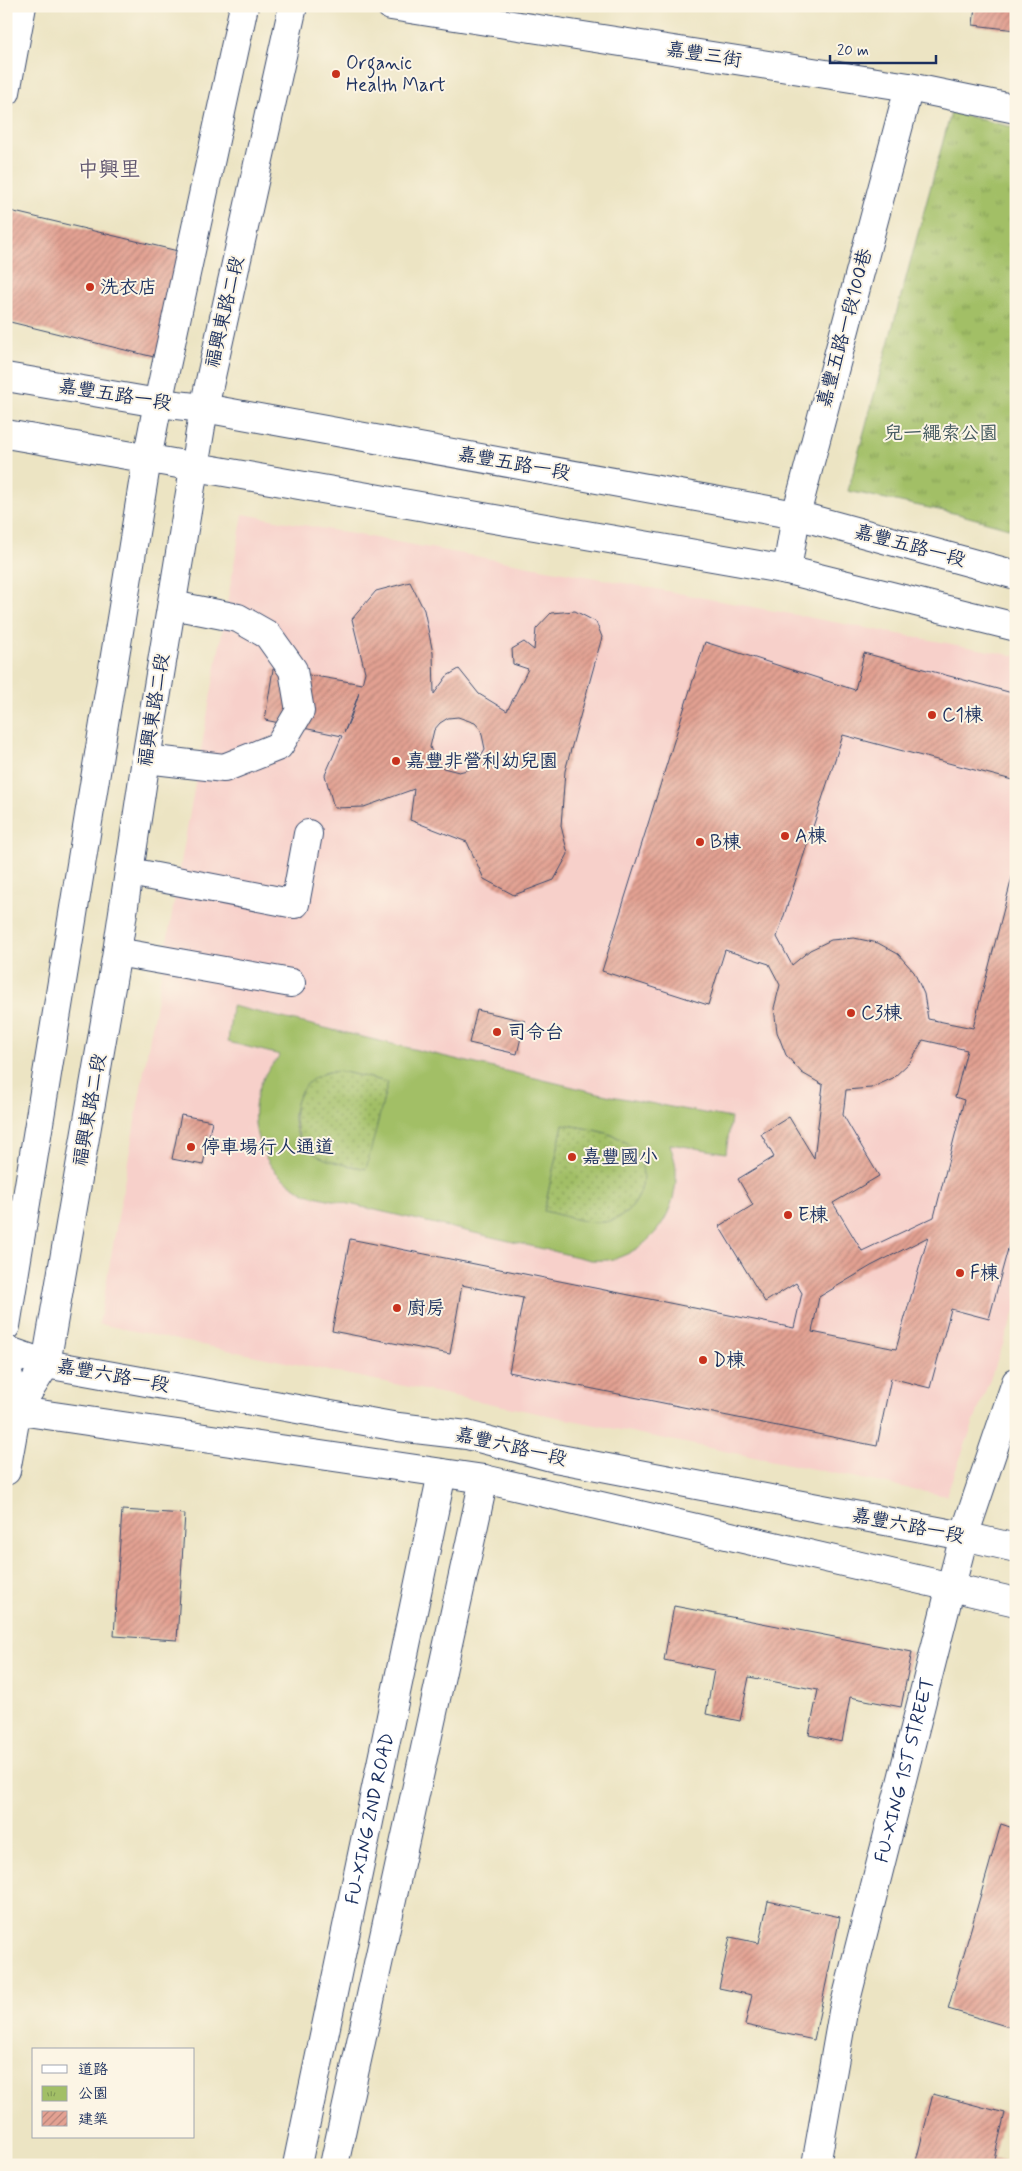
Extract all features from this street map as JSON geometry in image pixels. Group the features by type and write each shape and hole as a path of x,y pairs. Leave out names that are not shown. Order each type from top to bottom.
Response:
{"street":[{"path":"6,92 22,6"},
{"path":"6,1326 147,459 244,6"},
{"name":"福興東路二段","path":"11,1410 46,1364 117,952 146,759 204,408 293,6"},
{"name":"嘉豐三街","path":"391,6 909,86 1016,109"},
{"name":"嘉豐五路一段100巷","path":"787,570 796,515 909,86"},
{"name":"嘉豐五路一段","path":"6,377 158,403 204,408 796,515 1016,575"},
{"path":"6,434 787,570 1016,627"},
{"path":"146,759 224,768 279,746 300,711 293,670 268,636 238,618 172,605"},
{"path":"130,872 295,904 308,834"},
{"path":"117,952 291,983"},
{"name":"嘉豐六路一段","path":"6,1350 46,1364 398,1427 467,1435 555,1458 964,1536 1016,1548"},
{"name":"福興東路二段","path":"6,1364 11,1410 6,1471"},
{"name":"FU-XING 1ST STREET","path":"816,2165 843,2012 951,1586 964,1536 1016,1382"},
{"name":"嘉豐六路一段","path":"11,1410 484,1479 1016,1602"},
{"name":"FU-XING 2ND ROAD","path":"297,2165 442,1473"},
{"name":"FU-XING 2ND ROAD","path":"334,2165 484,1479"}],"shaded area":[{"name":"嘉豐國小","path":"243,514 1016,656 1016,1310 946,1496 99,1324"}],"green space":[{"name":"兒一繩索公園","path":"951,112 1016,128 1016,530 958,514 848,491"},
{"path":"232,1006 611,1096 731,1118 726,1153 670,1144 675,1160 676,1185 673,1200 661,1225 641,1246 628,1253 611,1260 591,1260 306,1194 275,1171 262,1149 255,1126 256,1101 259,1089 267,1071 280,1055 228,1042","holes":["340,1071 388,1082 366,1169 334,1162 318,1156 305,1146 295,1126 294,1115 296,1105 306,1085 314,1078 325,1073","563,1124 615,1136 628,1144 637,1154 642,1166 643,1179 641,1191 636,1202 617,1219 604,1222 589,1222 544,1211"]},
{"path":"340,1071 388,1082 367,1169 333,1162 314,1154 305,1145 295,1122 295,1110 303,1088 312,1079 324,1073"},
{"path":"563,1124 614,1136 628,1144 637,1154 642,1166 641,1190 636,1202 627,1212 617,1218 604,1222 589,1222 544,1211"}],"building":[{"path":"975,6 1016,6 1016,30 973,25"},
{"name":"洗衣店","path":"6,210 182,252 158,358 6,321"},
{"path":"410,582 424,610 433,653 434,694 447,676 459,669 479,694 507,711 528,669 513,664 512,649 524,642 534,650 536,629 551,613 575,611 596,622 602,637 565,771 561,826 568,854 554,880 514,895 484,879 467,842 410,820 414,789 364,807 334,808 325,775 342,736 265,720 273,669 362,684 365,672 352,619 376,591","holes":["359,693 351,717 344,733","458,717 475,723 481,730 485,749 475,765 459,772 443,768 436,762 430,747 434,730 440,723 448,718"]},
{"path":"705,642 855,690 864,653 1016,694 1016,781 843,735 777,937 792,965 810,950 831,940 854,938 878,943 898,954 914,972 924,994 928,1019 973,1028 1016,862 1016,1219 989,1319 951,1309 930,1388 891,1378 877,1446 509,1372 523,1298 462,1285 450,1354 332,1331 350,1239 794,1328 802,1293 796,1283 765,1302 719,1226 753,1205 738,1179 774,1157 761,1134 789,1117 814,1158 823,1085 802,1073 786,1055 777,1032 774,1008 780,985 769,964 725,950 708,1005 602,971","holes":["923,1040 967,1050 955,1097 964,1100 934,1217 862,1251 833,1203 879,1176 843,1115 846,1090 871,1088 893,1078 910,1062","928,1237 896,1349 812,1332 819,1297 871,1266"]},
{"name":"司令台","path":"477,1010 525,1021 517,1054 469,1043"},
{"name":"停車場行人通道","path":"181,1115 212,1121 203,1165 172,1159"},
{"path":"122,1510 185,1514 177,1640 114,1636"},
{"path":"674,1606 912,1652 901,1707 850,1697 842,1742 809,1735 818,1690 749,1677 740,1721 706,1714 714,1670 664,1660"},
{"path":"1001,1824 1016,1829 1016,2029 948,2009"},
{"path":"768,1901 840,1917 814,2040 745,2025 752,1995 719,1988 730,1937 759,1943"},
{"path":"933,2094 1005,2113 994,2159 1016,2165 915,2165"}],"place":[{"name":"Organic Health Mart","path":"336,74"},
{"name":"洗衣店","path":"90,287"},
{"name":"C1棟","path":"932,715"},
{"name":"嘉豐非營利幼兒園","path":"396,761"},
{"name":"A棟","path":"785,836"},
{"name":"B棟","path":"700,842"},
{"name":"C3棟","path":"851,1013"},
{"name":"司令台","path":"497,1032"},
{"name":"停車場行人通道","path":"191,1147"},
{"name":"嘉豐國小","path":"572,1157"},
{"name":"E棟","path":"788,1215"},
{"name":"F棟","path":"960,1273"},
{"name":"廚房","path":"397,1308"},
{"name":"D棟","path":"703,1360"}],"district":[{"name":"中興里","path":"109,170"}]}
